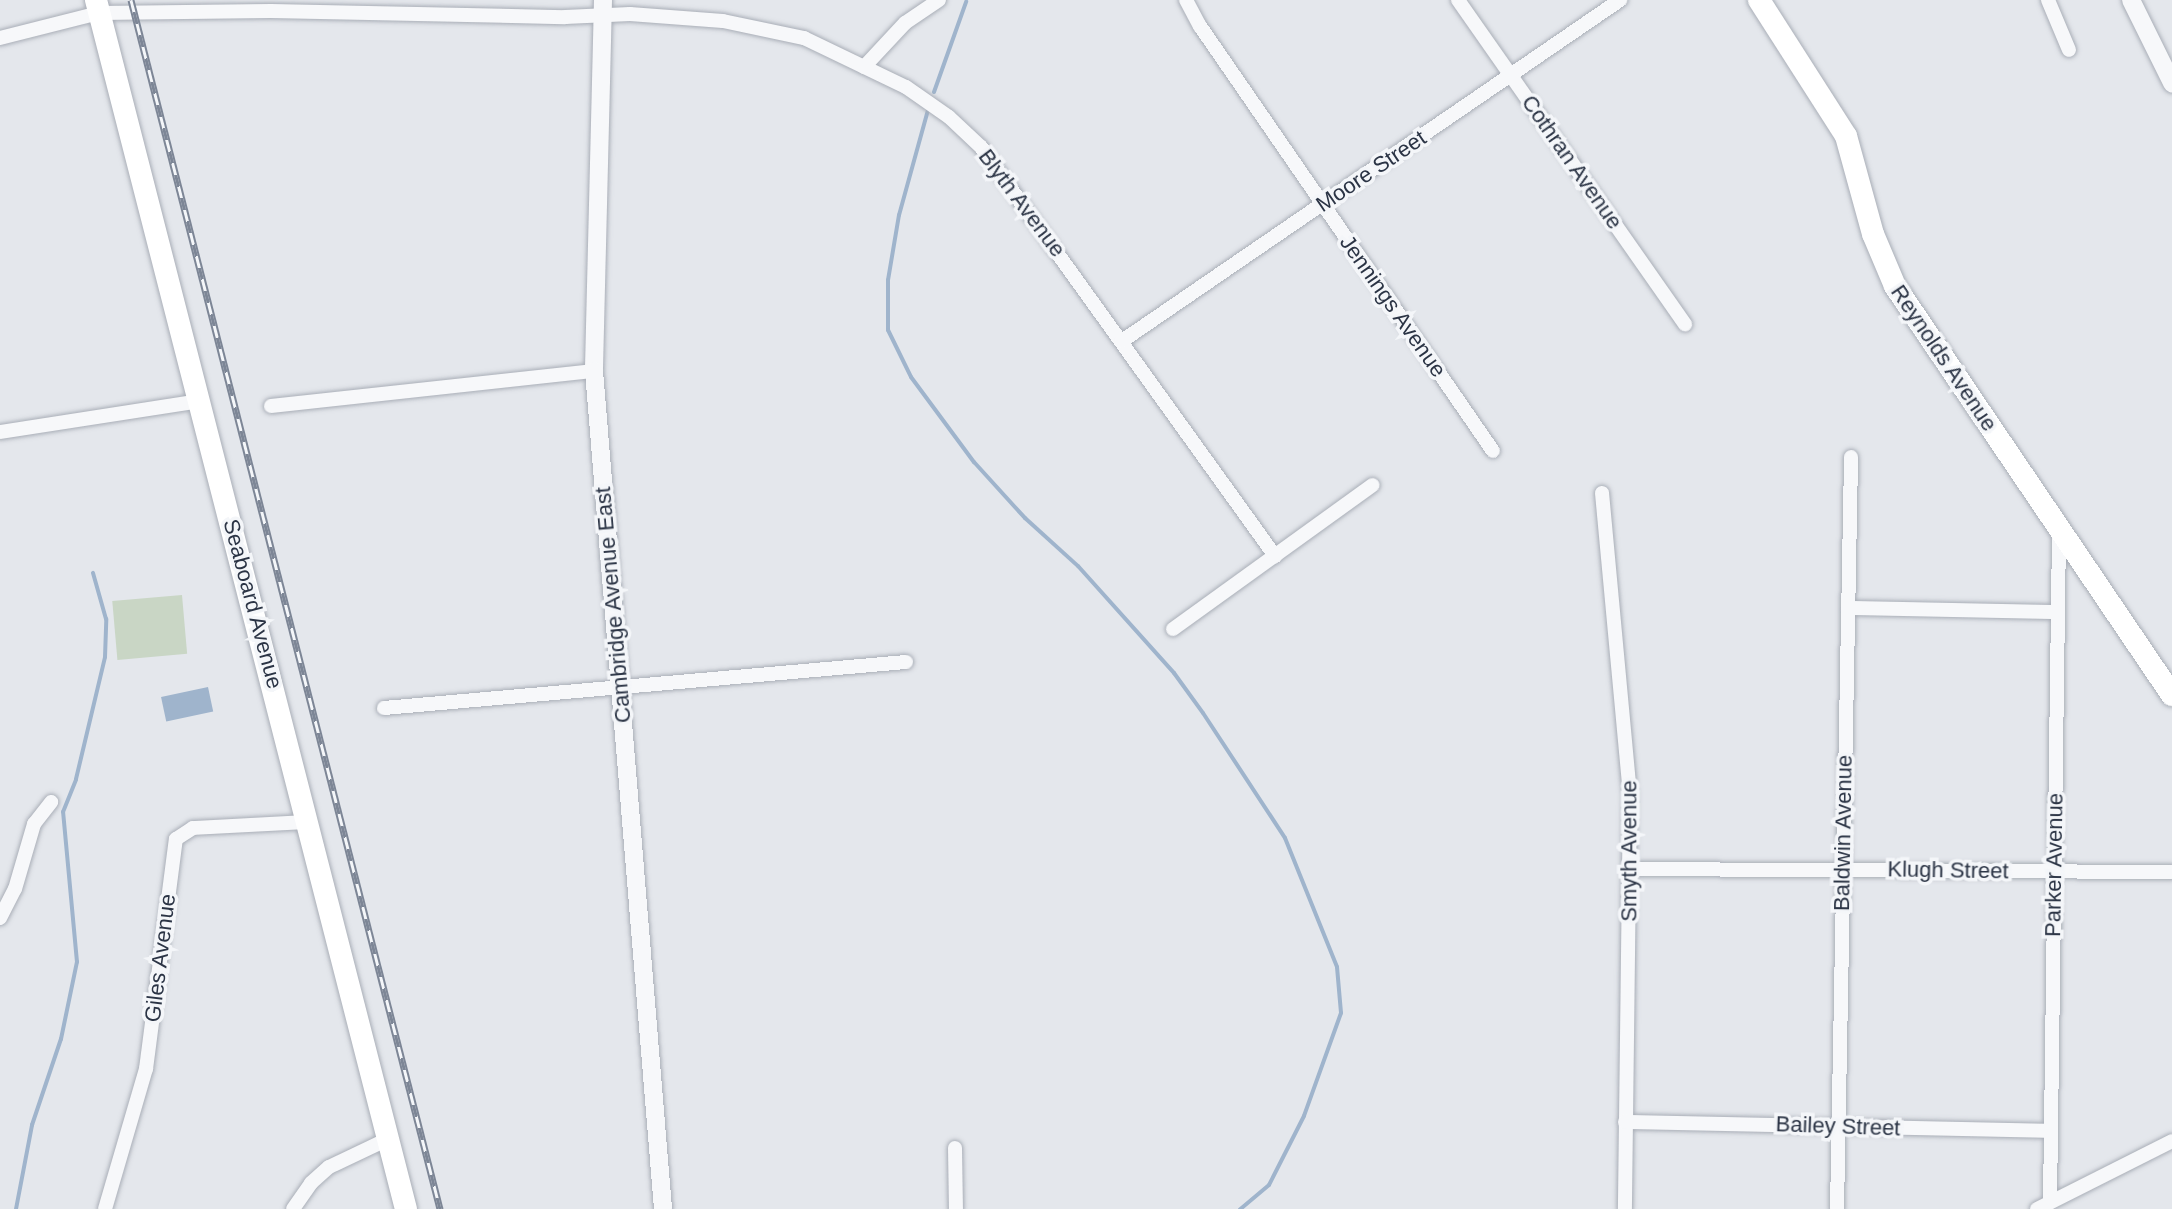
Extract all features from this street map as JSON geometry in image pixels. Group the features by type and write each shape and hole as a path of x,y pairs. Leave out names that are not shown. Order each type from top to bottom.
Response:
{"main road":[{"name":"Reynolds Avenue","path":"1759,0 1846,136 1873,234 1895,286 2172,695"},
{"name":"Seaboard Avenue","path":"98,6 406,1209"}],"street":[{"path":"864,67 905,23 939,0"},
{"name":"Jennings Avenue","path":"1186,0 1200,26 1493,451"},
{"name":"Cothran Avenue","path":"1458,0 1685,324"},
{"name":"Moore Street","path":"1122,341 1620,0"},
{"path":"2048,0 2069,50"},
{"path":"2131,0 2172,83"},
{"name":"Blyth Avenue","path":"0,38 98,6 603,8 630,14 757,25 804,38 927,100 981,147 1275,556"},
{"name":"Cambridge Avenue East","path":"603,8 594,371 663,1209"},
{"path":"271,406 594,371"},
{"path":"0,432 200,401"},
{"name":"Baldwin Avenue","path":"1837,1209 1851,457"},
{"path":"1173,629 1373,485"},
{"name":"Smyth Avenue","path":"1602,493 1629,762 1625,1209"},
{"name":"Parker Avenue","path":"2044,1206 2050,1131 2059,527"},
{"path":"1848,608 2057,612"},
{"path":"384,708 620,684 906,662"},
{"path":"0,918 15,889 34,824 51,802"},
{"name":"Giles Avenue","path":"105,1209 146,1069 176,839 193,828 309,822"},
{"name":"Klugh Street","path":"1629,869 2172,872"},
{"name":"Bailey Street","path":"1625,1122 2050,1131"},
{"path":"293,1209 311,1183 329,1167 388,1139"},
{"path":"2044,1206 2172,1141"},
{"path":"955,1148 956,1209"}],"green space":[{"path":"182,595 187,654 117,660 112,601"}],"water":[{"path":"208,687 213,711 166,721 161,697"}],"waterway":[{"path":"934,92 966,2"},
{"path":"928,110 899,215 888,280 888,330 911,377 974,462 1025,518 1078,566 1174,673 1203,713 1285,838 1337,967 1341,1013 1304,1116 1269,1185 1240,1209"},
{"path":"16,1209 32,1125 61,1039 77,962 63,812 76,779 105,657 106,619 93,573"}],"railway":[{"path":"131,0 440,1209"}]}
